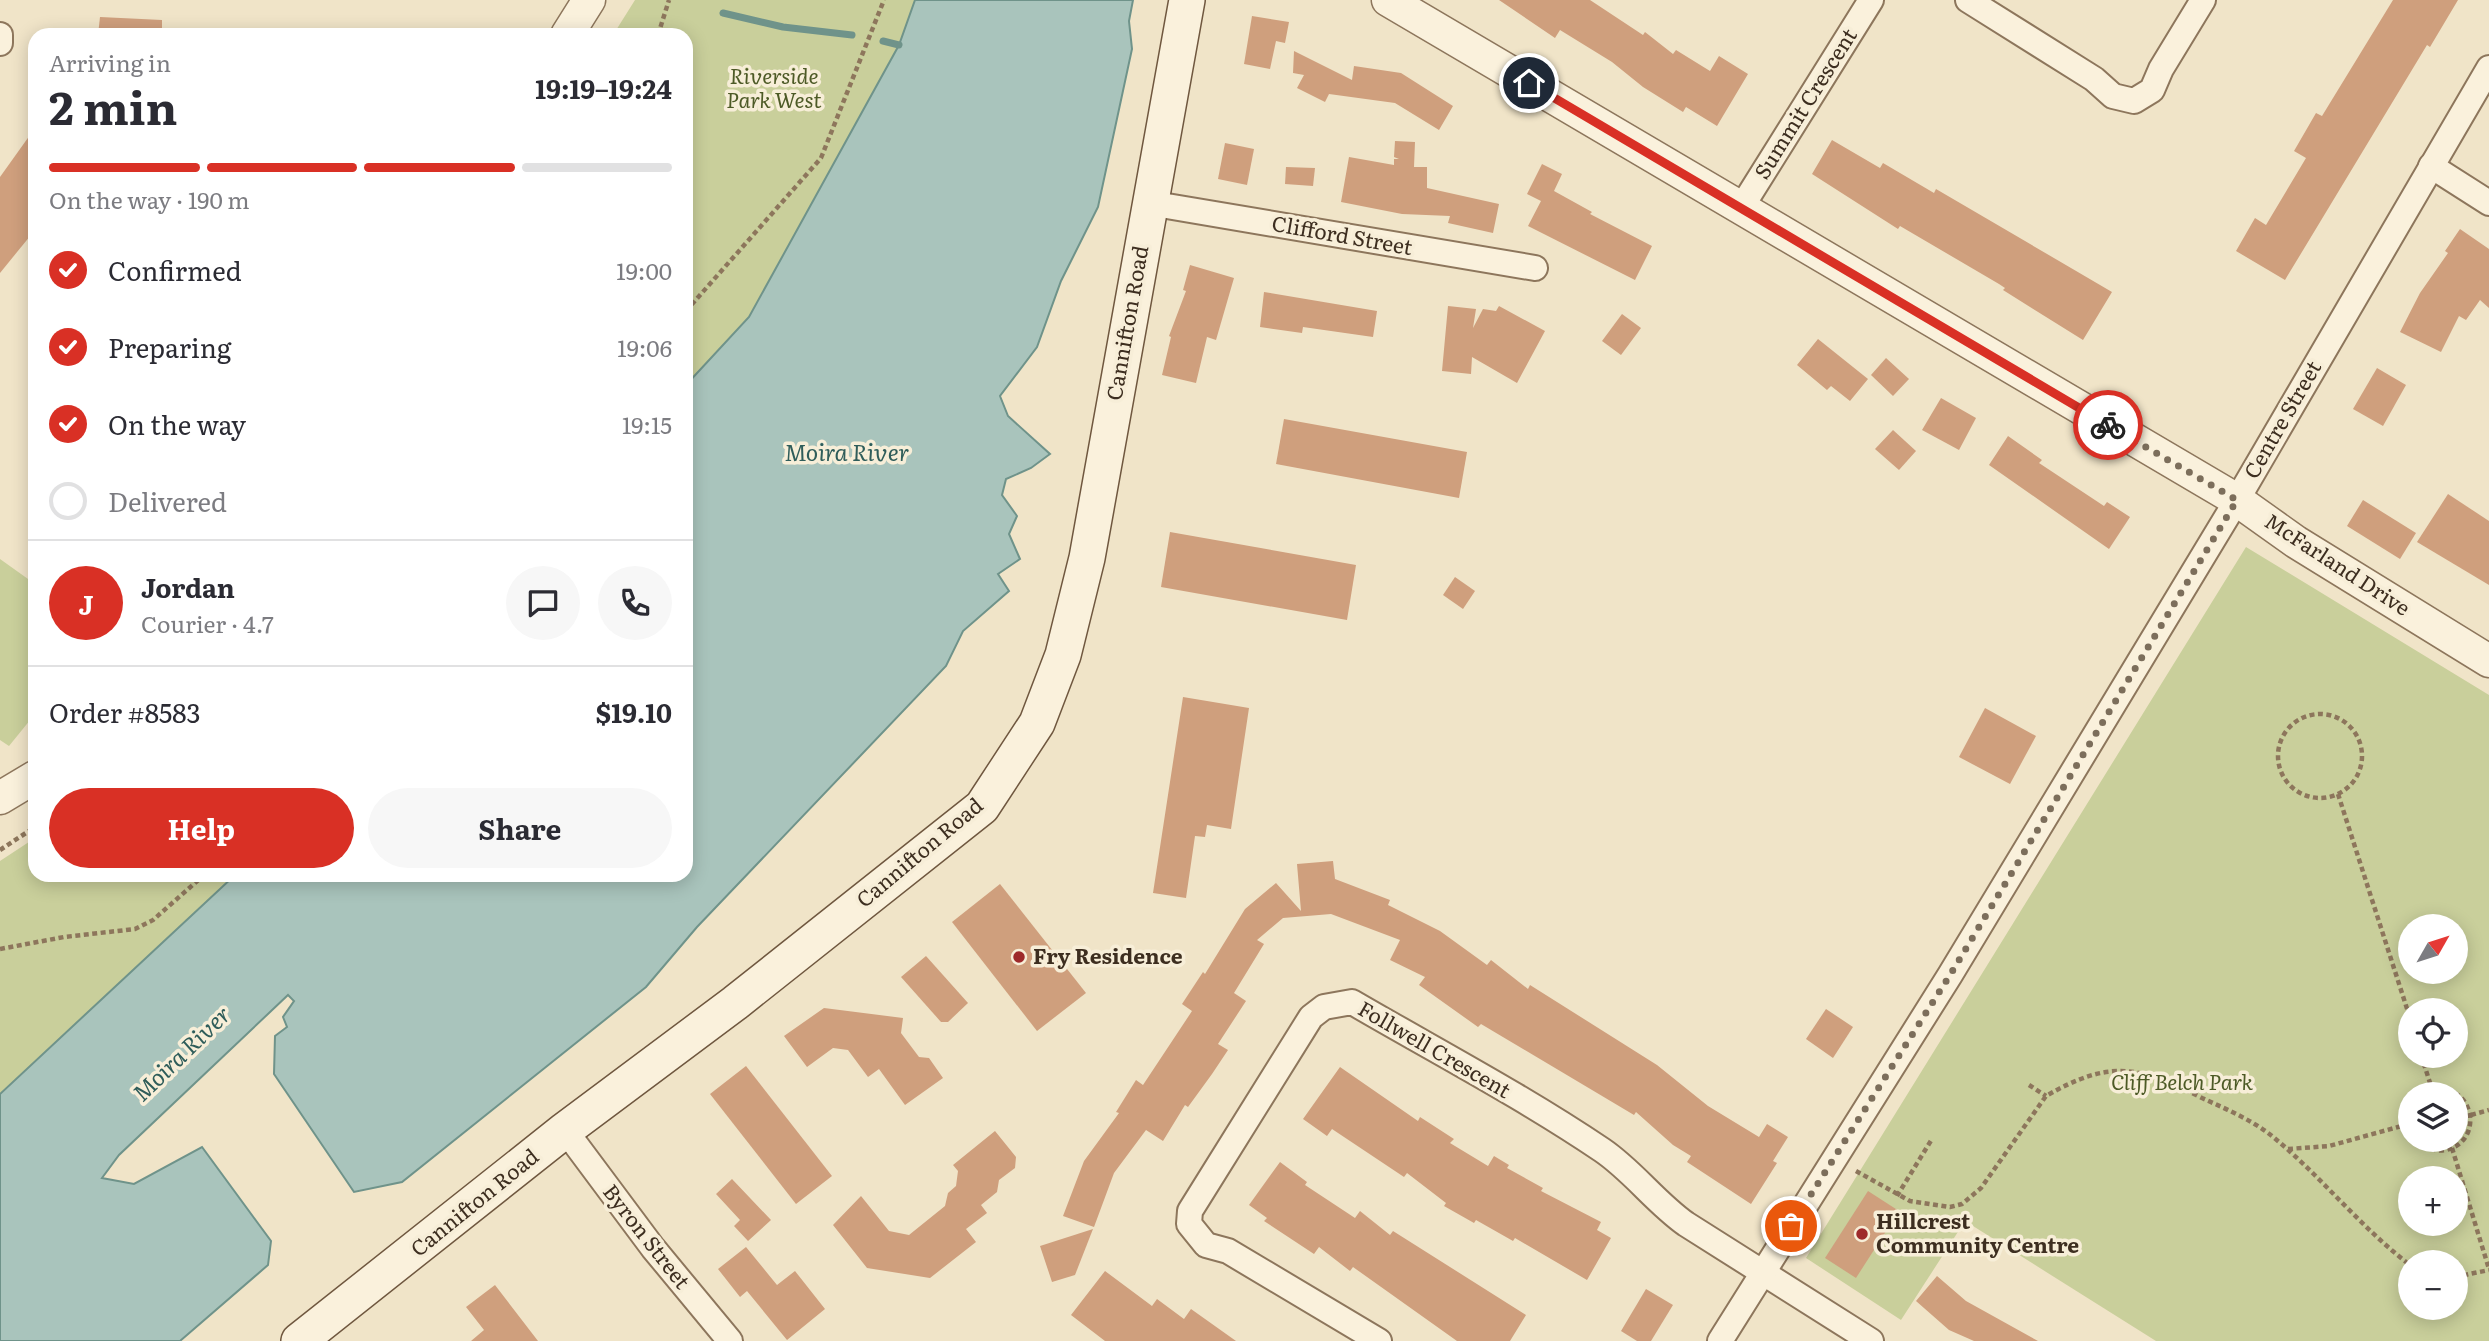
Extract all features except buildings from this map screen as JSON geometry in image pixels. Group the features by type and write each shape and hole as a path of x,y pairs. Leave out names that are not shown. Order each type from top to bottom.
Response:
{"main road":[{"name":"Cannifton Road","path":"299,1341 565,1130 735,1003 982,807 1037,723 1063,655 1087,558 1187,0"}],"street":[{"path":"571,28 589,0"},
{"name":"McFarland Drive","path":"1388,0 2237,500 2296,542 2489,661"},
{"name":"Summit Crescent","path":"1741,208 1871,0"},
{"path":"1968,0 2094,79 2113,96 2134,101 2152,90 2161,69 2203,0"},
{"path":"0,35 0,43"},
{"name":"Centre Street","path":"1720,1341 1950,975 2237,500 2489,68"},
{"path":"2431,166 2489,203"},
{"name":"Clifford Street","path":"1149,203 1535,268"},
{"path":"0,798 28,781"},
{"name":"Follwell Crescent","path":"1379,1341 1228,1251 1206,1245 1189,1224 1190,1211 1311,1017 1339,1002 1352,1002 1477,1073 1603,1151 1625,1168 1661,1206 1871,1341"},
{"name":"Byron Street","path":"565,1130 653,1248 730,1341"}],"path":[{"path":"660,28 669,0"},
{"path":"693,303 821,158 884,0"},
{"path":"2318,714 2334,716 2348,724 2359,739 2362,755 2360,770 2351,784 2338,794 2323,798 2309,796 2295,789 2284,776 2278,759 2280,743 2288,728 2302,718 2318,714"},
{"path":"2338,794 2404,998"},
{"path":"0,850 28,832"},
{"path":"0,949 64,937 135,929 153,920 196,882"},
{"path":"1856,1171 1897,1196 1930,1206 1962,1204 1981,1188 2046,1096 2061,1087 2110,1071 2134,1070 2158,1076 2252,1123 2287,1149 2398,1254"},
{"path":"2029,1085 2046,1096"},
{"path":"2468,1105 2471,1115 2468,1130"},
{"path":"2471,1115 2489,1110"},
{"path":"2287,1149 2329,1146 2398,1128"},
{"path":"1897,1196 1932,1139"},
{"path":"2453,1152 2489,1269 2468,1274"}],"green space":[{"name":"Riverside Park West","path":"635,0 915,0 899,45 749,317 693,377 693,28 617,28"},
{"name":"Cliff Belch Park","path":"2246,547 2489,695 2489,1341 2156,1341 1965,1221 1901,1320 1806,1258"},
{"path":"0,559 28,579 28,723 9,746 0,740"},
{"path":"28,843 28,882 227,882 0,1094 0,861"}],"water":[{"name":"Moira River","path":"915,0 1133,0 1129,21 1132,49 1098,207 1061,281 1037,347 1000,396 1008,416 1050,454 1031,468 1006,479 1002,495 1017,516 1009,534 1020,559 998,574 1009,591 963,631 946,666 697,927 646,987 402,1182 354,1192 274,1074 275,1036 287,1027 283,1017 294,1001 288,995 119,1155 102,1178 134,1184 202,1147 271,1241 268,1265 180,1341 0,1341 0,1094 227,882 693,882 693,377 749,317 899,45"}],"waterway":[{"path":"723,13 783,27 852,35"},
{"path":"883,41 899,45"}],"way so far":[{"path":"1791,1226 1950,975 2237,500 2108,425"}],"place":[{"name":"Fry Residence","path":"1019,957"},
{"name":"Hillcrest Community Centre","path":"1862,1234"}],"route":[{"path":"1529,83 2108,425"}]}
